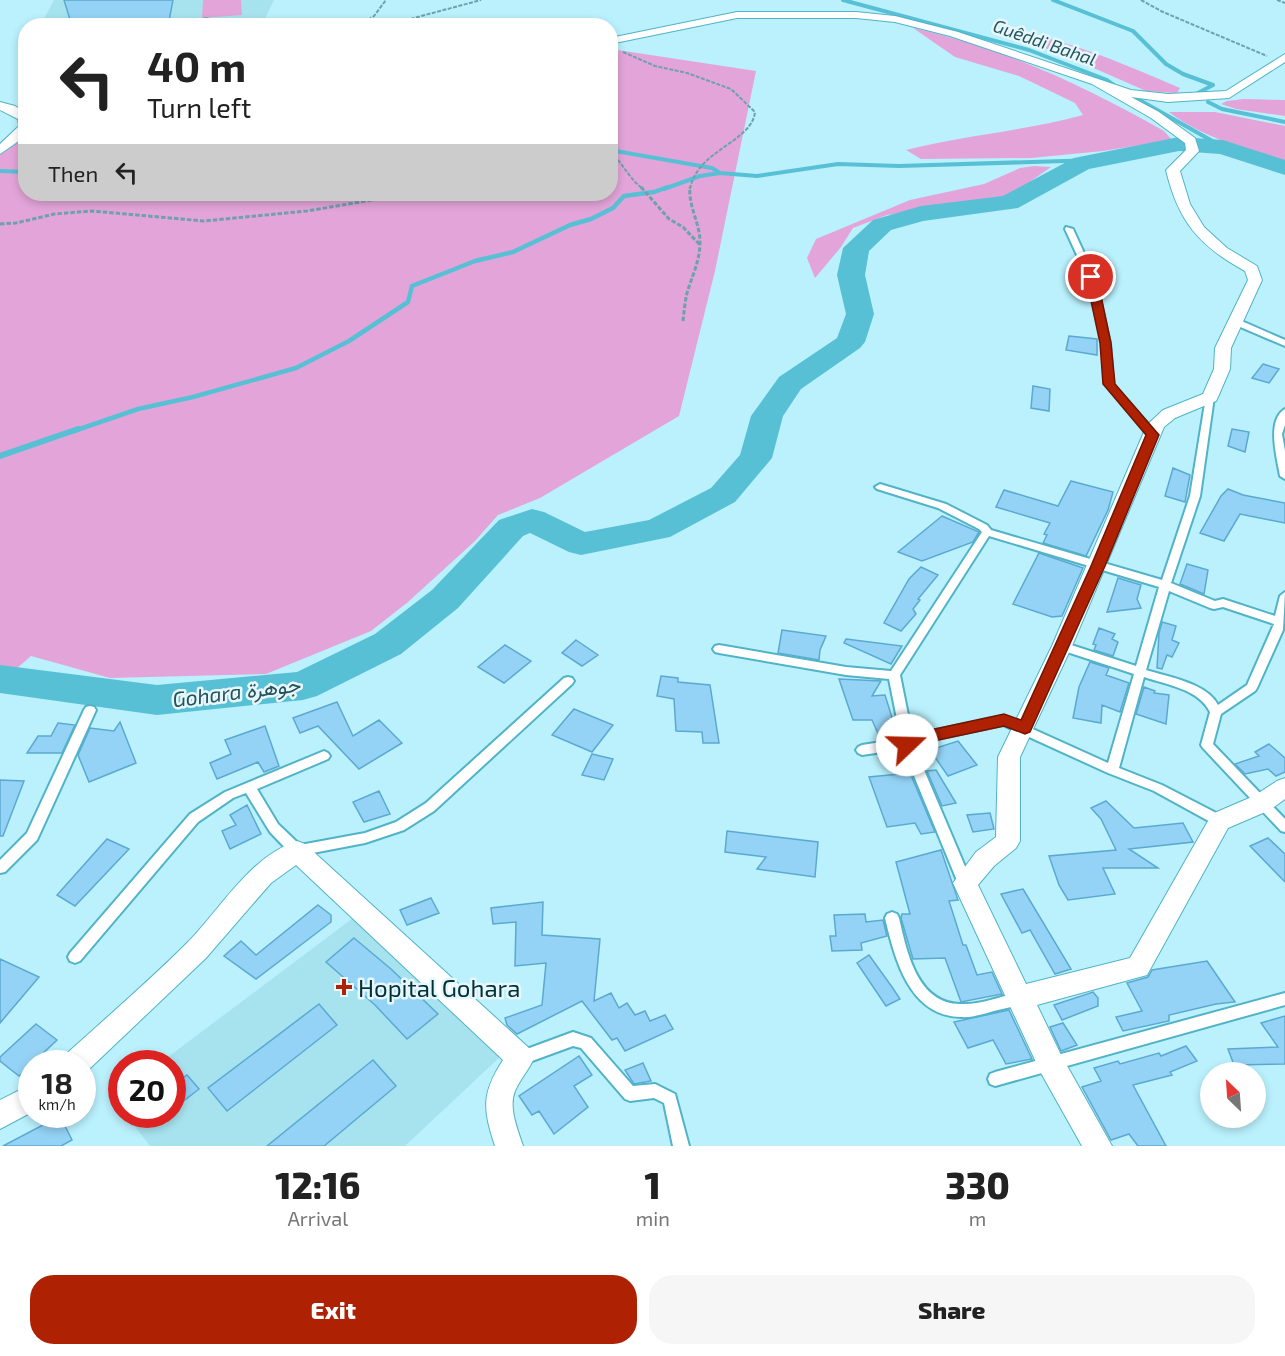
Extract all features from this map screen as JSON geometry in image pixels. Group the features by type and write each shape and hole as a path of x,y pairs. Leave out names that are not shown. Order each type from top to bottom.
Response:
{"street":[{"path":"618,39 737,15 856,15 895,19 954,34 1129,93 1168,98 1229,94 1282,58"},
{"path":"1097,83 1155,115 1191,141 1193,151 1173,170 1178,193 1193,225 1213,247 1252,269 1256,280 1234,321 1223,348 1222,369 1210,397 1169,414 1156,425 1098,566 1025,728 1009,758 1008,841 986,859 965,883 1051,1064 1098,1146"},
{"path":"0,106 18,114"},
{"path":"0,150 18,135"},
{"path":"1020,998 1138,967 1220,821 1262,803 1285,787"},
{"path":"90,1050 197,951 262,876 297,851 520,1058 500,1089 498,1112 509,1146"},
{"path":"0,1115 18,1105"}],"lane":[{"path":"1069,229 1091,277 1106,343 1109,384 1153,435"},
{"path":"1234,321 1285,344"},
{"path":"1112,770 1165,585 1195,496 1210,397"},
{"path":"1285,412 1277,434 1285,476"},
{"path":"880,487 942,506 982,527 987,532 1165,585 1214,605 1223,603 1280,622"},
{"path":"965,883 907,741 894,675 987,532"},
{"path":"1285,596 1280,622 1251,688 1216,712 1207,746 1285,827"},
{"path":"1062,646 1198,691 1211,702 1216,712"},
{"path":"719,649 846,671 894,675"},
{"path":"249,787 274,828 297,851 365,838 400,826 430,807 568,681"},
{"path":"0,868 32,836 90,710"},
{"path":"862,750 900,745 907,741 1004,720 1112,770 1158,788 1220,821"},
{"path":"75,957 195,818 230,795 324,756"},
{"path":"892,918 903,962 922,994 932,1003 960,1011 1020,998"},
{"path":"995,1079 1285,999"},
{"path":"520,1058 573,1039 586,1043 630,1094 655,1091 670,1099 681,1146"}],"path":[{"path":"371,18 386,0"},
{"path":"414,18 481,0"},
{"path":"1141,0 1152,8 1235,45 1282,58"},
{"path":"1277,0 1285,3"},
{"path":"620,51 655,66 687,73 731,89 755,112 754,122 750,128 717,150 697,171 690,185 690,197 699,229 700,245 696,270 687,294 684,321"},
{"path":"618,159 623,163 633,182 645,190 669,219 683,227 700,245"},
{"path":"0,224 16,223 54,214 92,211 204,220 308,212 367,201"}],"shaded area":[{"path":"54,0 274,0 265,18 44,18"},
{"path":"203,0 241,0 242,15 202,18"},
{"path":"913,28 980,46 1073,83 1164,131 1172,140 1103,151 1031,158 921,159 906,150 1083,115 1075,103 1019,76 955,57"},
{"path":"1008,29 1075,46 1180,88 1177,93 1146,91 1071,58 1008,34"},
{"path":"618,50 756,71 715,271 679,416 540,498 498,515 475,541 408,602 371,631 266,674 110,678 31,656 0,683 0,155 18,142 18,201 618,201"},
{"path":"1244,99 1285,100 1285,116 1236,109 1221,104"},
{"path":"1169,112 1215,112 1285,126 1285,161 1210,136"},
{"path":"1051,167 1004,200 887,215 853,228 841,247 815,278 807,258 816,239 910,200 984,184 1020,168"},
{"name":"Hopital Gohara","path":"353,918 501,1056 405,1146 150,1146 136,1128 186,1128 186,1050 177,1050"}],"building":[{"path":"64,0 173,0 170,18 70,18"},
{"path":"1069,336 1097,339 1097,355 1066,350"},
{"path":"1263,364 1279,369 1269,383 1252,378"},
{"path":"1033,386 1050,389 1049,411 1031,408"},
{"path":"1232,429 1249,432 1245,452 1228,446"},
{"path":"1173,468 1190,475 1185,502 1165,496"},
{"path":"1071,481 1113,492 1108,510 1086,556 1043,543 1047,535 1044,534 1050,523 996,507 1004,490 1058,506"},
{"path":"1228,489 1243,495 1285,503 1285,523 1240,514 1224,541 1200,533 1221,496"},
{"path":"942,516 979,532 973,542 922,561 898,552"},
{"path":"1039,553 1083,568 1062,616 1052,617 1013,604"},
{"path":"1187,564 1208,570 1204,594 1180,584"},
{"path":"921,567 938,575 918,599 920,600 913,609 916,614 901,631 884,623 909,579"},
{"path":"1118,578 1141,585 1137,599 1141,608 1107,612"},
{"path":"1162,622 1176,626 1172,640 1179,643 1172,657 1167,655 1162,669 1157,668"},
{"path":"1099,628 1115,634 1112,639 1118,642 1113,656 1094,650 1096,645 1093,644"},
{"path":"782,630 826,636 820,650 819,660 778,653"},
{"path":"846,639 902,646 891,664 844,643"},
{"path":"576,640 598,655 582,666 562,653"},
{"path":"505,645 531,661 504,683 478,667"},
{"path":"1090,662 1109,668 1106,675 1129,683 1120,712 1102,705 1101,723 1073,718 1079,687"},
{"path":"661,676 678,678 678,682 710,685 719,743 703,743 702,732 676,731 674,699 657,696"},
{"path":"839,679 881,681 872,696 885,695 898,737 881,740 872,720 853,720"},
{"path":"1144,687 1155,691 1154,693 1169,695 1166,724 1136,714"},
{"path":"337,702 353,736 379,720 402,743 359,769 318,726 300,733 293,718"},
{"path":"574,709 613,725 592,752 552,735"},
{"path":"120,722 136,763 89,782 78,755 90,728 114,731"},
{"path":"58,723 75,725 62,753 27,753 38,736 51,736"},
{"path":"265,726 279,766 264,772 258,762 217,779 210,763 231,754 225,740"},
{"path":"958,741 977,765 948,776 930,750"},
{"path":"1269,744 1285,758 1285,772 1276,776 1268,769 1245,774 1235,764 1259,756 1255,752"},
{"path":"592,754 613,759 604,780 582,775"},
{"path":"936,770 956,803 942,806 927,771"},
{"path":"910,773 935,832 921,834 915,823 887,827 869,777"},
{"path":"0,780 24,781 3,836 0,836"},
{"path":"379,791 390,814 364,822 353,802"},
{"path":"1106,801 1134,828 1183,823 1193,842 1129,849 1158,868 1103,868 1115,894 1068,900 1059,885 1049,856 1116,850 1101,819 1091,808"},
{"path":"247,805 261,834 230,849 222,831 236,825 230,815"},
{"path":"990,813 994,829 973,832 967,815"},
{"path":"727,831 818,842 815,877 757,869 766,857 725,852"},
{"path":"1268,838 1285,854 1285,882 1250,846"},
{"path":"107,839 129,849 75,906 57,895"},
{"path":"941,850 958,900 949,901 963,945 966,945 977,975 992,972 1002,994 961,1002 945,958 913,959 901,918 902,914 910,914 896,862"},
{"path":"1023,889 1071,969 1055,974 1030,930 1022,933 1001,894"},
{"path":"431,898 439,913 407,925 400,910"},
{"path":"543,902 542,935 600,939 594,1001 611,993 619,1008 627,1003 635,1015 645,1011 650,1021 665,1015 673,1029 625,1051 617,1038 612,1040 582,1001 517,1034 507,1025 505,1018 542,1005 546,963 515,966 516,922 493,924 491,908"},
{"path":"318,905 331,915 331,922 256,979 224,956 241,941 256,955"},
{"path":"865,914 866,922 883,920 887,936 861,943 862,950 832,951 830,936 836,936 834,915"},
{"path":"354,938 391,969 438,1014 407,1039 375,1005 326,962"},
{"path":"869,955 900,999 886,1006 857,963"},
{"path":"0,959 39,977 0,1023"},
{"path":"1207,961 1235,1002 1169,1015 1169,1021 1123,1031 1116,1017 1142,1011 1127,983 1148,977 1152,970"},
{"path":"1093,992 1098,998 1098,1006 1062,1020 1054,1005"},
{"path":"319,1004 337,1025 227,1111 208,1088"},
{"path":"1009,1010 1032,1059 1006,1064 993,1040 968,1048 954,1022"},
{"path":"1285,1016 1285,1064 1233,1062 1228,1049 1278,1047 1261,1023"},
{"path":"1063,1023 1077,1045 1061,1051 1050,1027"},
{"path":"36,1024 57,1040 46,1050 18,1050 18,1075 0,1061 0,1057"},
{"path":"1186,1046 1197,1061 1170,1072 1172,1075 1133,1085 1166,1146 1138,1146 1129,1134 1111,1140 1082,1087 1101,1081 1094,1068 1118,1061 1120,1064 1159,1053 1161,1056"},
{"path":"579,1056 592,1075 574,1086 588,1107 554,1134 539,1111 532,1115 519,1096"},
{"path":"373,1060 396,1086 324,1146 267,1146"},
{"path":"643,1063 651,1081 634,1084 625,1070"},
{"path":"186,1076 199,1089 186,1099"},
{"path":"37,1128 66,1128 72,1140 61,1146 3,1146"}],"waterway":[{"name":"Guêddi Bahal","path":"843,0 1029,50 1107,80 1118,88"},
{"path":"1053,0 1133,31 1166,64 1183,74 1213,85 1198,93"},
{"name":"Guêddi Bahal","path":"1127,93 1223,147"},
{"path":"1208,102 1222,109 1285,122"},
{"name":"Gohara جوهرة","path":"0,679 157,700 303,686 388,644 445,599 511,528 532,520 581,544 658,529 723,495 756,458 767,416 790,383 850,342 860,314 851,275 856,248 882,225 921,214 1009,203 1082,163 1179,144 1223,147 1285,168"},
{"path":"618,151 712,168 720,173"},
{"path":"720,173 757,176 838,164 899,166 1096,160"},
{"path":"0,171 18,172"},
{"path":"664,189 700,176 720,173"},
{"path":"74,431 138,409 193,397 296,368 349,341 408,302 412,286 475,261 513,252 570,225 591,219 613,208 624,196 654,192 668,187"},
{"path":"0,456 78,429"}],"place":[{"name":"Hopital Gohara","path":"344,987"}],"route":[{"path":"907,745 907,741 1004,720 1025,728 1098,566 1153,435 1109,384 1106,343 1091,277"}]}
